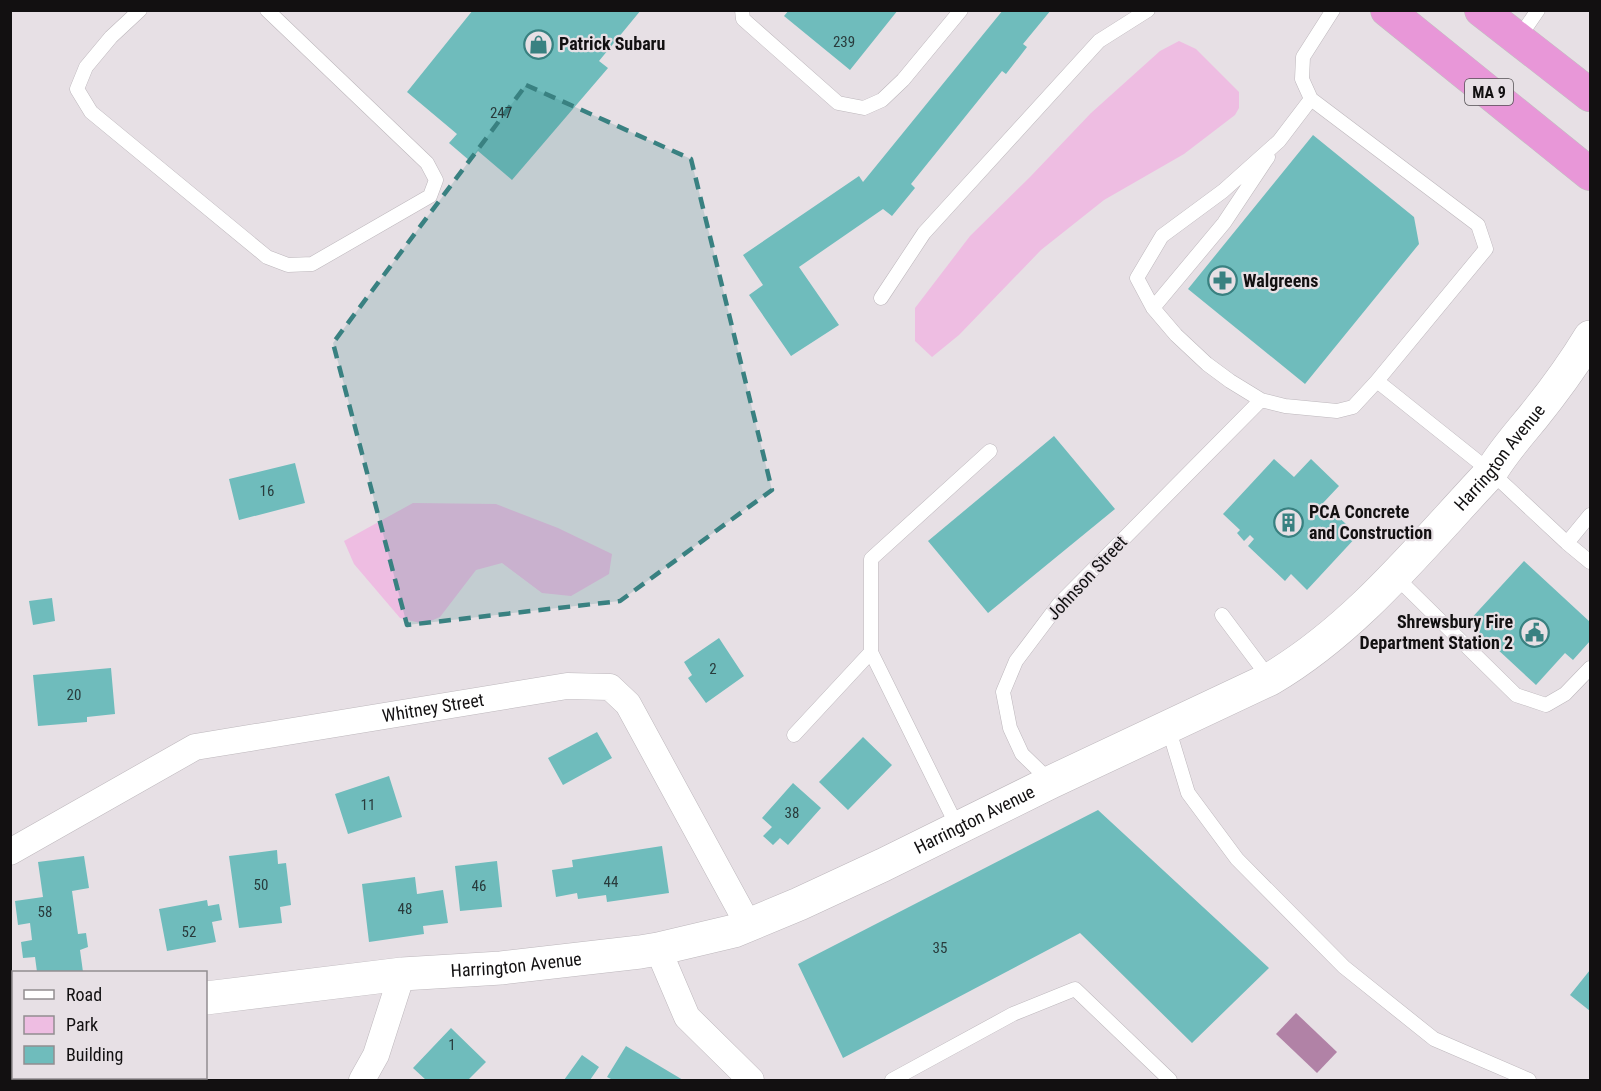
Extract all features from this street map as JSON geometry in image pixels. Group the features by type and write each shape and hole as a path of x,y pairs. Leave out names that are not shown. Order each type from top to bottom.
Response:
{"highway":[{"name":"MA 9","path":"1387,10 1590,174"},
{"path":"1481,10 1590,95"}],"main road":[{"name":"Harrington Avenue","path":"207,998 402,974 501,968 658,949 749,926 872,870 1051,782 1270,679 1299,662 1321,645 1394,575 1491,472 1504,452 1573,365 1590,337"}],"street":[{"name":"Whitney Street","path":"10,852 195,747 567,686 610,687 628,704 749,926"},
{"path":"658,949 687,1017 740,1077"},
{"path":"362,1080 376,1055 402,974"}],"lane":[{"path":"141,10 111,37 86,67 77,89 91,112 267,256 288,265 312,264 430,196 436,180 427,163 267,10"},
{"path":"742,10 743,19 838,103 864,108 882,100 903,80 961,10"},
{"path":"881,298 924,233 1100,41 1148,10"},
{"path":"1279,141 1223,191 1162,236 1137,278 1154,308 1176,335 1207,364 1230,381 1261,400 1285,406 1337,411 1353,407 1377,381 1486,249 1478,225 1311,99 1302,79 1303,57 1333,10"},
{"path":"1518,39 1538,10"},
{"path":"1154,308 1224,223 1279,141 1311,99"},
{"path":"1377,381 1491,472 1590,562"},
{"name":"Johnson Street","path":"1051,782 1022,754 1010,728 1003,692 1016,661 1059,604 1261,400"},
{"path":"958,828 871,652 871,559 990,451"},
{"path":"1567,543 1590,515"},
{"path":"1394,575 1516,695 1546,705 1565,694 1590,668"},
{"path":"1222,615 1270,679"},
{"path":"794,735 871,652"},
{"path":"1168,727 1188,793 1237,860 1344,967 1434,1039 1529,1080"},
{"path":"892,1080 1013,1014 1075,989 1170,1080"}],"highlighted area":[{"path":"526,85 691,159 772,490 620,601 407,625 333,343"}],"green space":[{"path":"1179,41 1196,49 1239,92 1239,108 1235,115 1184,154 1104,200 1041,250 959,335 932,357 915,341 915,308 970,236 1091,113 1160,51"},
{"path":"413,503 496,504 558,528 612,554 609,574 571,596 542,593 502,563 476,570 440,617 424,624 400,618 354,564 344,541"}],"shaded area":[{"path":"1296,1013 1337,1052 1317,1073 1276,1034"}],"building":[{"path":"473,10 641,10 599,61 608,68 512,180 478,151 470,161 449,143 457,134 407,92"},
{"path":"789,10 898,10 850,70 784,16"},
{"path":"1003,10 1051,10 1023,44 1027,47 1006,74 1002,71 911,184 915,188 892,216 883,209 799,267 839,325 791,356 749,295 763,285 743,255 859,176 863,182"},
{"name":"Walgreens","path":"1313,135 1414,217 1419,244 1305,384 1188,289"},
{"path":"1054,436 1115,509 988,613 928,541"},
{"name":"PCA Concrete and Construction","path":"1274,459 1294,477 1311,459 1339,486 1323,503 1358,535 1307,590 1291,574 1285,581 1248,546 1254,539 1250,535 1244,541 1237,533 1240,530 1223,514"},
{"path":"295,463 305,503 239,520 229,479"},
{"name":"Shrewsbury Fire Department Station 2","path":"1524,561 1590,622 1590,641 1573,660 1565,653 1536,685 1468,622"},
{"path":"52,598 55,621 33,625 29,601"},
{"path":"719,638 744,676 706,703 688,678 692,675 684,662"},
{"path":"111,668 115,714 87,717 87,722 38,726 33,675"},
{"path":"597,732 612,758 563,785 548,758"},
{"path":"863,737 892,765 848,810 819,782"},
{"path":"389,776 402,817 348,834 335,794"},
{"path":"793,783 821,808 788,845 780,838 773,845 763,836 772,827 762,818"},
{"path":"1098,810 1269,968 1192,1043 1080,933 843,1058 798,964"},
{"path":"662,846 669,893 607,902 606,895 578,899 577,893 556,897 552,870 573,867 572,860"},
{"path":"277,850 278,864 286,863 291,905 280,907 282,923 239,928 229,856"},
{"path":"84,856 89,888 72,891 78,934 86,933 88,947 80,950 83,971 37,971 35,957 23,958 21,942 32,940 30,923 18,925 15,901 43,897 38,862"},
{"path":"497,861 502,907 460,911 455,866"},
{"path":"415,877 417,894 443,890 448,923 423,926 424,934 369,942 362,884"},
{"path":"207,900 208,906 219,904 222,920 212,922 216,942 167,951 159,909"},
{"path":"1590,970 1590,1011 1570,995"},
{"path":"451,1028 486,1062 468,1080 426,1080 413,1068"},
{"path":"626,1046 683,1080 613,1080 607,1077"},
{"path":"582,1055 599,1067 590,1080 564,1080"}],"place":[{"name":"Patrick Subaru","path":"538,44"},
{"name":"Walgreens","path":"1222,281"},
{"name":"PCA Concrete and Construction","path":"1288,522"},
{"name":"Shrewsbury Fire Department Station 2","path":"1534,632"}]}
